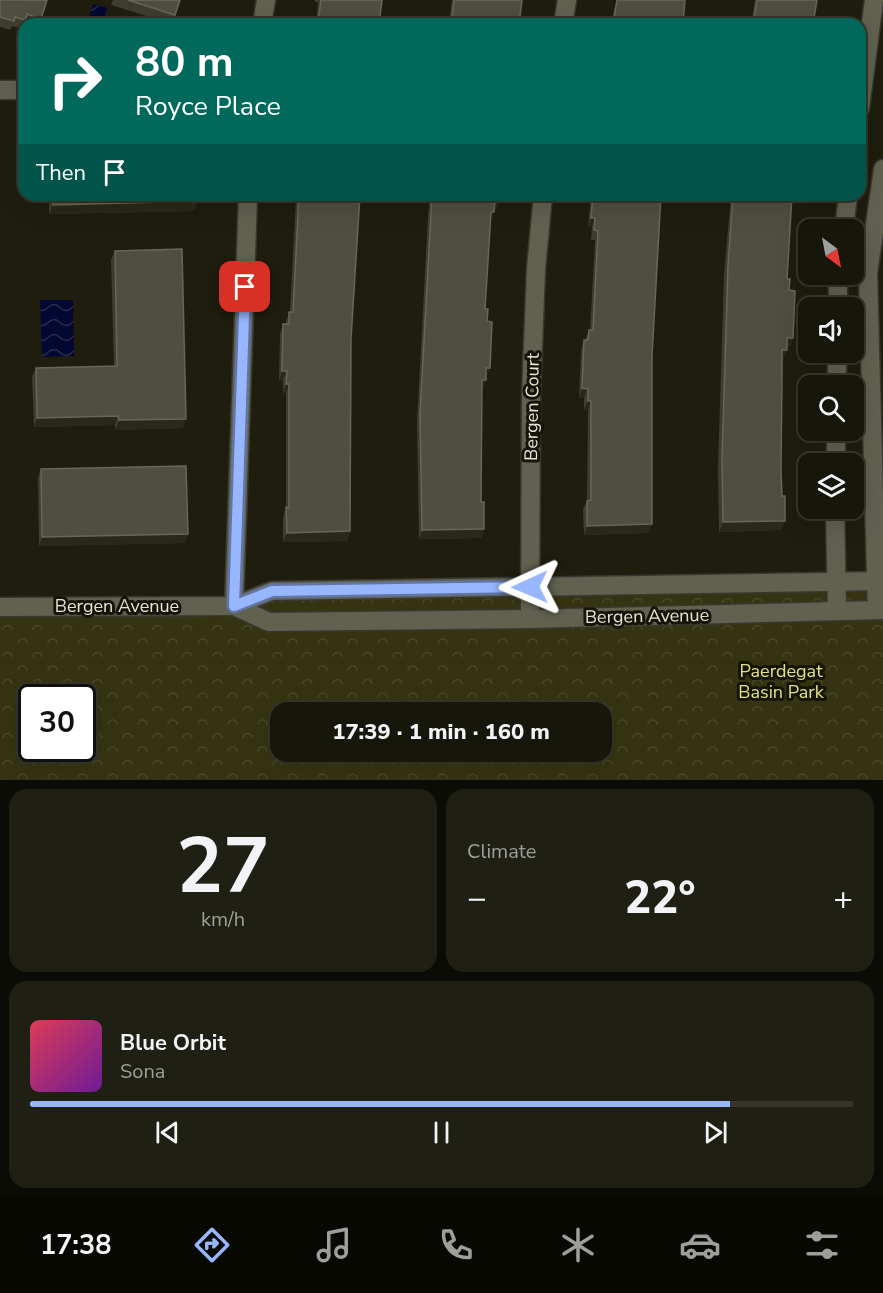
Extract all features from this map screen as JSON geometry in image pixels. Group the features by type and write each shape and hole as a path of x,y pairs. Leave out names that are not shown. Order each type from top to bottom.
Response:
{"street":[{"path":"263,18 266,0"},
{"path":"564,18 567,0"},
{"path":"866,62 874,0"},
{"path":"0,90 18,90"},
{"path":"880,610 868,273 883,169"},
{"path":"234,606 248,201"},
{"name":"Bergen Court","path":"530,619 531,397 536,269 542,201"},
{"path":"845,219 847,201"},
{"path":"835,519 837,611"},
{"name":"Bergen Avenue","path":"0,607 234,606 272,591 879,582"},
{"name":"Bergen Avenue","path":"234,606 269,622 530,619 880,610"}],"green space":[{"name":"Paerdegat Basin Park","path":"883,579 883,780 0,780 0,604"}],"water":[{"path":"93,4 107,8 104,18 89,18"},
{"path":"40,300 73,300 74,356 42,357"}],"building":[{"path":"0,0 47,0 41,18 27,14 26,18 15,17 14,21 0,17"},
{"path":"128,0 180,0 175,15"},
{"path":"321,0 382,0 380,18 319,18"},
{"path":"454,0 522,0 520,18 452,18"},
{"path":"617,0 685,0 684,18 614,18"},
{"path":"757,0 817,0 814,18 754,18"},
{"path":"53,201 197,201 53,205"},
{"path":"299,201 360,201 351,339 350,531 287,533 289,384 286,384 287,371 282,371 283,324 289,324 289,312 293,312"},
{"path":"432,201 495,201 494,212 491,212 485,309 488,309 487,321 492,322 490,368 486,368 486,380 482,380 481,502 484,502 484,529 422,530 420,414"},
{"path":"592,201 661,201 652,356 652,524 587,526 587,501 591,500 591,401 588,401 588,389 582,388 584,340 588,340 589,330 593,330 598,231 594,230 595,218 591,218"},
{"path":"733,201 792,201 787,279 790,279 789,290 795,291 793,338 787,338 787,350 782,350 781,472 782,496 785,496 785,521 723,522 722,458 728,266"},
{"path":"182,249 186,419 119,420 118,416 37,418 36,368 117,366 115,251"},
{"path":"186,466 188,534 42,537 41,469"}],"route":[{"path":"245,287 234,606 272,591 530,587"}]}
